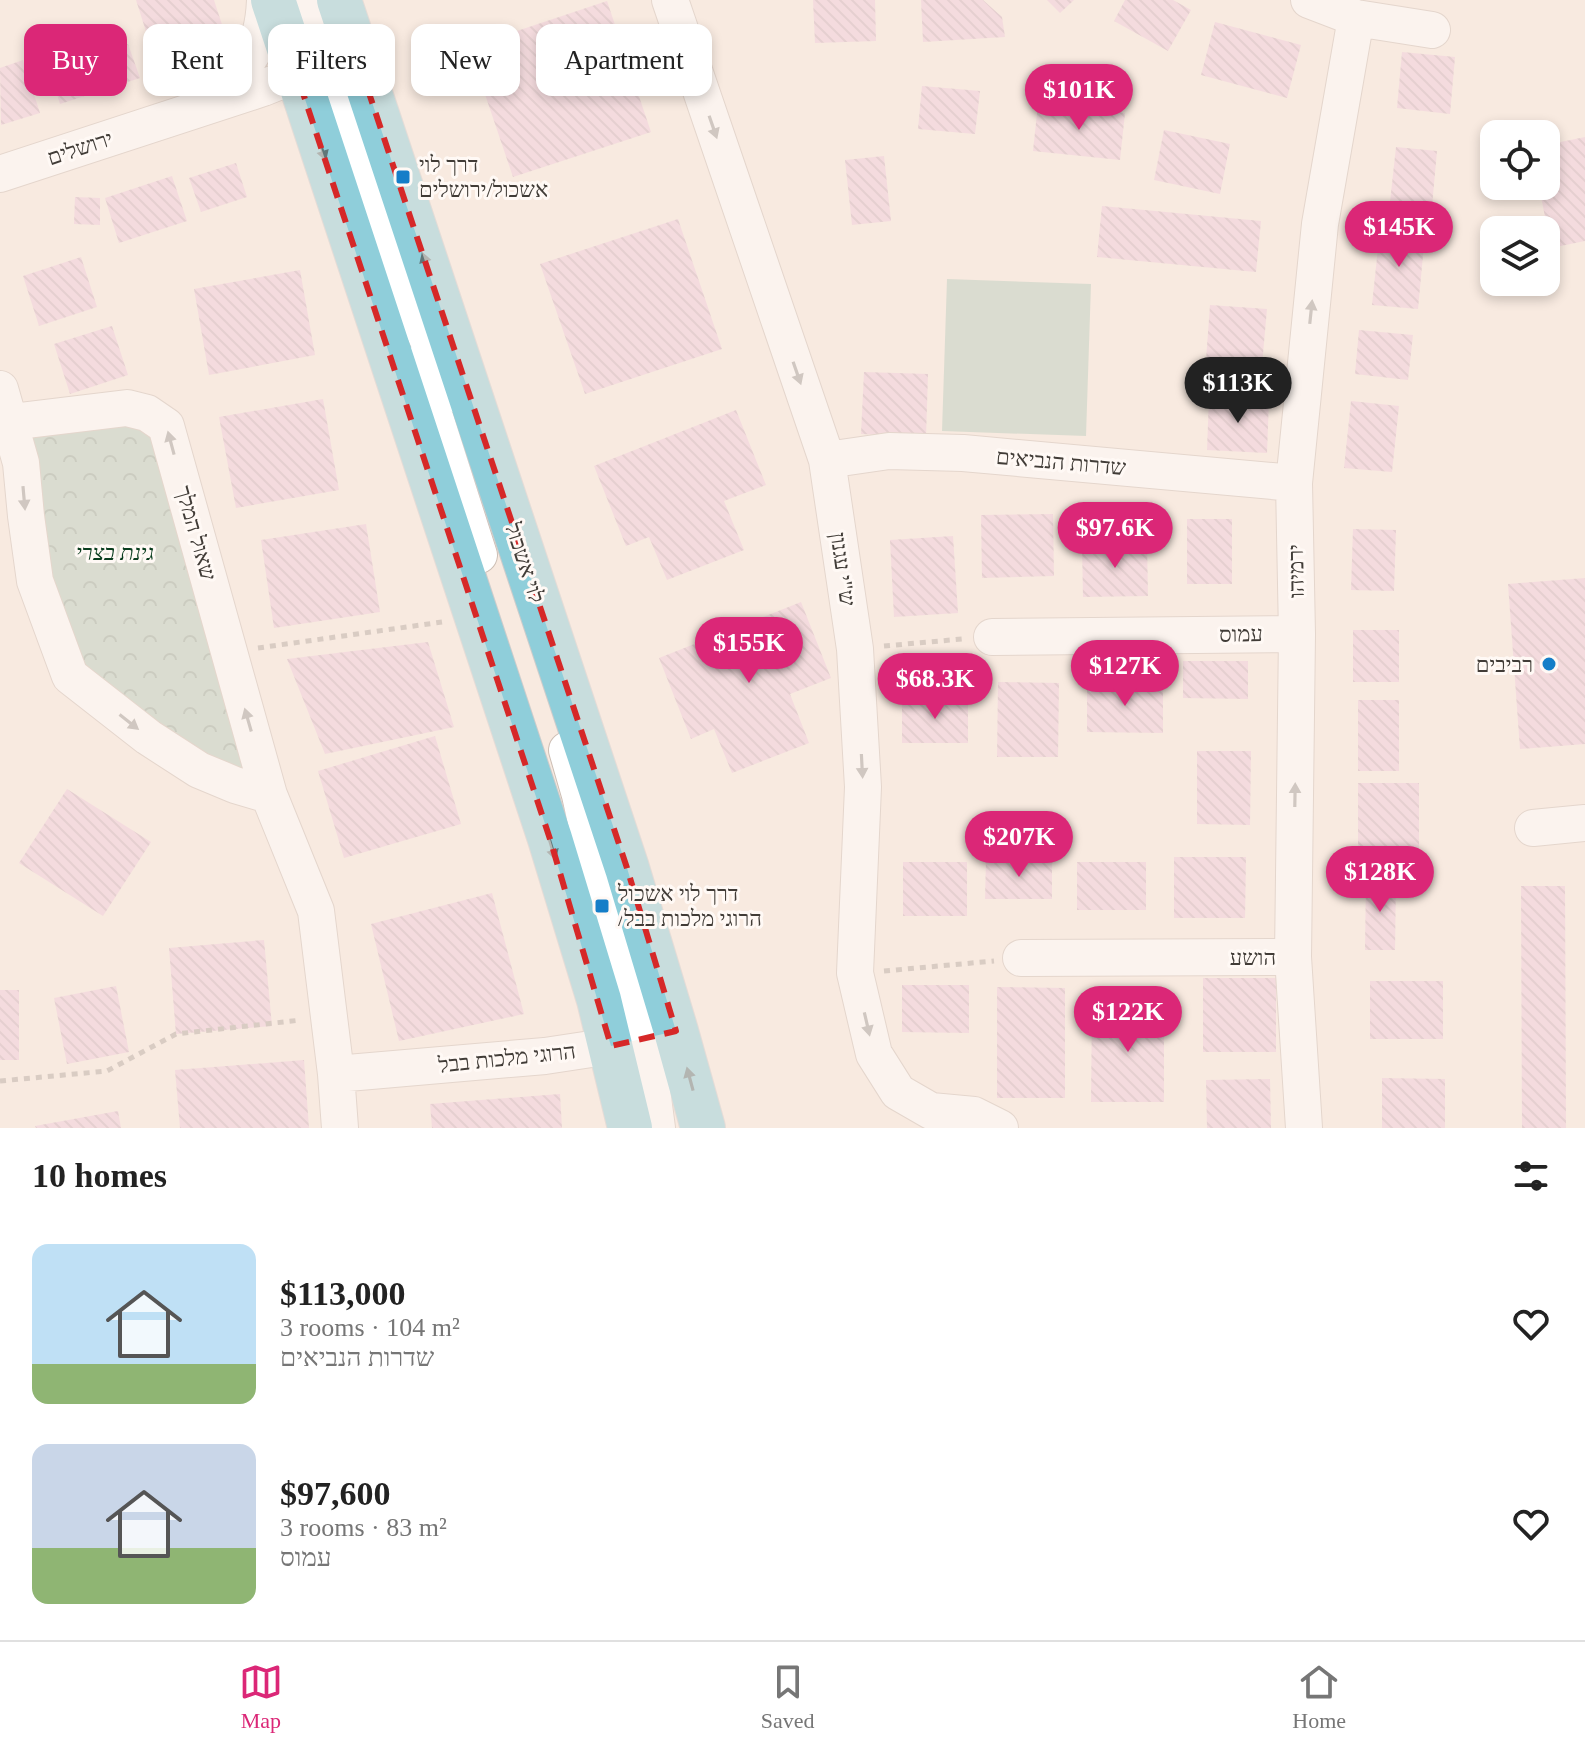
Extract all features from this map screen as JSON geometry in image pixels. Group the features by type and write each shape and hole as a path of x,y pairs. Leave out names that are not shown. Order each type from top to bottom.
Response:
{"main road":[{"name":"לוי אשכול","path":"273,0 298,24"},
{"name":"לוי אשכול","path":"341,96 550,839 599,1000 645,1038 703,1128"},
{"name":"לוי אשכול","path":"344,96 627,868 645,1038 630,1128"}],"street":[{"name":"ירושלים","path":"160,122 221,86 249,61 261,30 265,0"},
{"path":"308,0 317,24"},
{"name":"ש\"י עגנון","path":"670,0 827,460 855,649 863,787 855,973 874,1054 898,1092 931,1111 974,1115 1000,1128"},
{"path":"1309,0 1356,18 1432,30"},
{"name":"ירמיהו","path":"1304,1128 1293,957 1297,634 1294,483 1320,224 1356,18"},
{"name":"ירושלים","path":"0,174 160,122 268,79"},
{"path":"341,96 422,377 541,747 557,788 596,867 639,998 657,1128"},
{"name":"שאול המלך","path":"269,795 199,770 148,737 70,676 35,581 21,463 5,405 127,408 147,413 166,426 269,795 316,911 340,1128"},
{"name":"שדרות הנביאים","path":"827,460 889,451 963,453 1294,483"},
{"name":"עמוס","path":"992,637 1297,634"},
{"path":"1533,828 1585,823"},
{"name":"הושע","path":"1021,958 1293,957"},
{"name":"הרוגי מלכות בבל","path":"336,1074 545,1056 645,1038"}],"path":[{"path":"229,652 447,622"},
{"path":"855,649 992,637"},
{"path":"855,973 1021,958"},
{"path":"0,1081 107,1071 176,1034 310,1019"}],"highlighted area":[{"path":"351,39 627,868 676,1031 611,1046 550,839 297,75"}],"green space":[{"path":"947,279 1091,284 1086,436 942,431"},
{"name":"גינת בצרי","path":"127,408 170,440 265,780 216,777 58,643 21,419"}],"building":[{"path":"136,0 214,0 222,24 144,24"},
{"path":"813,0 875,0 876,41 815,43"},
{"path":"921,0 983,0 1002,17 1005,37 923,42"},
{"path":"1047,0 1074,0 1060,13"},
{"path":"1125,0 1173,0 1191,10 1168,51 1114,21"},
{"path":"607,1 615,24 538,24"},
{"path":"1215,22 1301,45 1287,98 1201,75"},
{"path":"536,25 536,96 639,96 651,132 513,177 486,96 520,96 520,30"},
{"path":"127,44 140,78 127,82"},
{"path":"1402,52 1455,57 1450,114 1397,108"},
{"path":"23,60 24,96 35,96 40,113 1,125 0,68"},
{"path":"922,86 980,91 975,134 918,129"},
{"path":"57,96 85,96 60,104"},
{"path":"1038,104 1125,113 1120,160 1033,151"},
{"path":"1164,130 1230,144 1220,194 1154,180"},
{"path":"1585,137 1585,241 1560,246 1560,216 1545,216 1542,200 1560,200 1560,142"},
{"path":"1396,147 1437,151 1432,206 1390,202"},
{"path":"884,156 891,221 852,225 845,160"},
{"path":"236,163 247,197 201,212 189,178"},
{"path":"172,176 187,221 119,243 105,198"},
{"path":"75,197 100,198 100,225 74,224"},
{"path":"1102,206 1261,221 1256,272 1097,257"},
{"path":"678,219 722,349 585,394 540,264"},
{"path":"1380,229 1425,234 1418,309 1372,305"},
{"path":"81,257 97,307 39,326 23,276"},
{"path":"300,270 315,355 209,375 194,289"},
{"path":"1210,305 1267,309 1262,365 1206,360"},
{"path":"112,326 128,375 70,394 54,344"},
{"path":"1359,330 1413,335 1408,380 1355,374"},
{"path":"864,372 928,374 926,437 861,434"},
{"path":"1209,397 1269,399 1267,453 1207,450"},
{"path":"323,399 339,490 236,508 219,417"},
{"path":"1351,401 1399,406 1392,472 1344,468"},
{"path":"736,410 766,485 724,501 744,550 667,580 649,537 626,546 594,466"},
{"path":"1053,514 1054,576 982,578 981,515"},
{"path":"1187,519 1232,519 1232,584 1187,584"},
{"path":"366,524 380,612 274,628 261,540"},
{"path":"1353,529 1396,530 1394,591 1351,590"},
{"path":"953,536 958,613 894,617 890,540"},
{"path":"1147,542 1148,596 1083,597 1082,544"},
{"name":"רביבים","path":"1585,578 1585,744 1520,749 1508,584"},
{"path":"801,602 831,678 790,694 809,743 732,773 714,729 691,739 659,658"},
{"path":"1353,630 1399,630 1399,682 1353,682"},
{"path":"428,642 454,727 325,754 287,659"},
{"path":"1183,661 1248,661 1248,699 1183,698"},
{"path":"998,682 1059,683 1058,757 997,757"},
{"path":"1087,684 1163,685 1163,733 1087,732"},
{"path":"902,699 968,700 968,743 902,743"},
{"path":"1358,700 1399,700 1399,771 1358,771"},
{"path":"435,736 461,824 344,858 318,771"},
{"path":"1197,751 1251,751 1250,825 1197,824"},
{"path":"1358,783 1419,783 1419,857 1358,857"},
{"path":"67,789 151,842 103,916 19,863"},
{"path":"1174,857 1246,857 1245,918 1174,918"},
{"path":"986,859 1052,859 1052,899 985,899"},
{"path":"903,862 967,862 967,916 903,916"},
{"path":"1077,862 1146,862 1146,910 1077,910"},
{"path":"1366,877 1396,878 1395,950 1365,950"},
{"path":"1521,886 1565,886 1566,1128 1522,1128"},
{"path":"492,893 524,1014 399,1041 371,924"},
{"path":"264,940 272,1026 176,1034 169,948"},
{"path":"1203,978 1276,978 1276,1052 1203,1052"},
{"path":"1370,981 1443,981 1443,1039 1370,1039"},
{"path":"902,985 969,985 969,1033 902,1032"},
{"path":"116,986 129,1052 67,1064 54,998"},
{"path":"997,987 1065,988 1065,1098 997,1098"},
{"path":"0,990 19,990 19,1060 0,1060"},
{"path":"1092,1005 1164,1006 1164,1102 1091,1102"},
{"path":"304,1060 309,1128 180,1128 175,1070"},
{"path":"1382,1078 1445,1079 1445,1128 1382,1128"},
{"path":"1270,1079 1271,1128 1207,1128 1206,1080"},
{"path":"560,1094 562,1128 432,1128 430,1104"},
{"path":"118,1111 121,1128 35,1126"}],"place":[{"name":"דרך לוי אשכול/ירושלים","path":"403,177"},
{"name":"רביבים","path":"1549,664"},
{"name":"דרך לוי אשכול /הרוגי מלכות בבל","path":"602,906"}]}
